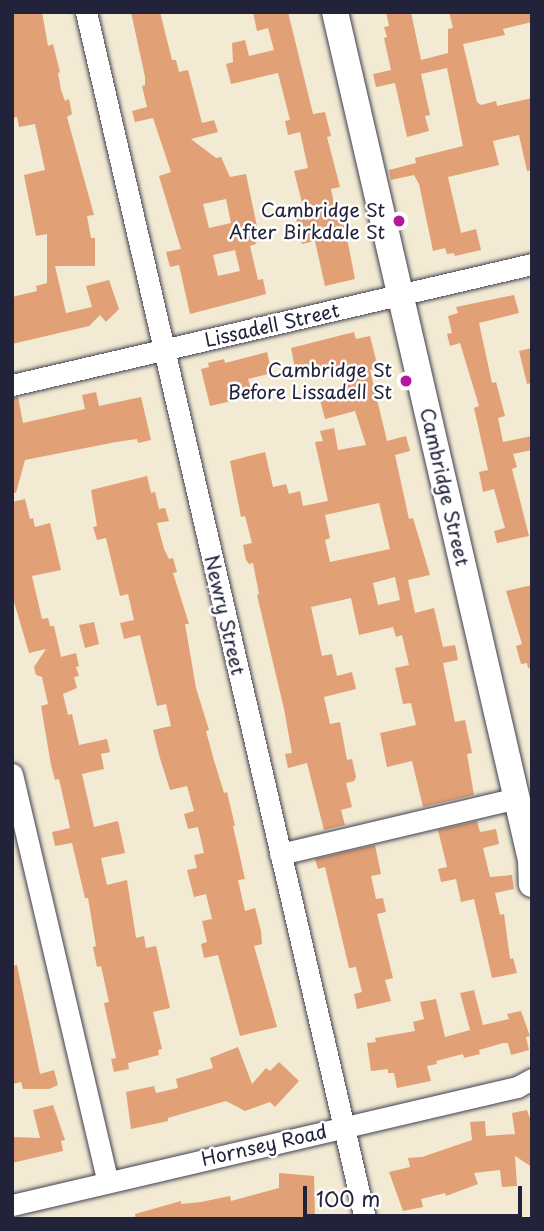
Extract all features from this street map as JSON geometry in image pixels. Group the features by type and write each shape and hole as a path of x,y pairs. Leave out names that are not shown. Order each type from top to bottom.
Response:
{"main road":[{"name":"Cambridge Street","path":"335,12 532,860 532,884"}],"street":[{"name":"Newry Street","path":"86,12 365,1219"},
{"name":"Lissadell Street","path":"12,385 532,264"},
{"path":"12,774 108,1182"},
{"path":"280,854 517,798"},
{"name":"Hornsey Road","path":"12,1205 527,1085"}],"building":[{"path":"12,12 42,12 48,46 53,44 60,72 61,90 65,101 69,99 72,114 67,117 94,215 87,216 91,238 95,238 95,266 55,266 66,313 92,307 86,286 109,280 119,309 106,322 100,315 89,326 12,344 12,297 37,291 36,286 47,283 47,234 36,236 24,175 45,170 35,124 19,127 17,117 12,118"},
{"path":"131,12 160,12 172,60 176,60 179,72 188,70 202,123 214,120 218,132 191,139 216,158 221,157 230,177 246,174 259,236 255,237 256,244 250,246 258,280 263,279 266,294 190,314 179,265 170,267 166,252 181,249 159,176 171,172 153,118 135,122 132,111 147,107 142,86 145,85","holes":["226,199 231,223 209,228 203,204","235,250 240,271 218,276 213,255"]},
{"path":"253,12 288,12 313,114 325,112 331,136 327,137 340,187 331,189 337,219 343,218 355,279 325,286 315,241 302,244 294,209 303,207 294,171 308,168 300,132 288,135 285,121 290,120 278,73 231,84 226,64 233,62 232,43 245,40 249,56 274,50 268,28 257,31"},
{"path":"386,12 411,12 421,60 448,53 448,29 453,28 449,12 532,12 532,22 503,29 505,35 463,44 477,102 481,105 496,101 497,106 532,98 532,170 527,171 519,135 493,141 499,165 448,177 461,233 476,229 481,250 455,256 454,253 447,254 445,248 433,251 419,184 414,175 391,180 389,170 416,163 415,158 463,146 447,68 421,74 430,115 425,116 429,131 407,137 395,83 376,87 373,74 391,70 384,38 387,37 384,27 389,26"},
{"path":"514,295 519,313 479,323 492,383 496,382 505,416 498,418 503,442 532,436 532,450 513,454 517,467 512,469 529,536 497,543 494,531 505,528 494,489 483,492 479,472 488,470 474,408 479,406 460,343 450,346 447,334 452,333 448,316 458,313 456,307"},
{"path":"354,332 356,339 370,336 378,368 370,370 387,441 406,436 410,451 395,455 409,519 413,518 430,575 408,580 415,613 434,608 443,647 455,645 458,660 443,663 455,722 465,720 472,753 467,754 474,795 423,807 412,761 387,767 380,733 416,725 411,703 403,704 395,668 409,665 402,635 396,637 393,627 359,635 351,598 311,607 322,656 332,654 337,676 352,672 356,689 324,697 330,724 340,722 347,760 352,759 356,777 354,781 346,783 352,807 341,810 345,825 324,830 307,763 288,768 285,754 292,753 284,709 257,595 259,594 253,563 249,564 246,560 243,545 252,543 245,516 241,517 230,461 265,452 273,487 286,484 289,494 300,491 303,506 328,501 315,442 323,441 320,431 334,428 338,450 366,445 355,411 325,419 320,400 348,392 342,367 297,378 291,348","holes":["379,503 390,549 330,562 325,540 330,538 325,515","395,577 400,600 378,605 373,583"]},
{"path":"532,348 532,383 527,384 519,351"},
{"path":"267,352 272,373 248,379 253,396 210,406 201,369 209,367 208,363 224,359 225,363"},
{"path":"96,392 99,406 141,397 151,440 138,443 137,439 116,442 25,460 16,493 12,492 12,398 18,397 23,423 85,409 82,395"},
{"path":"147,476 151,493 155,492 159,509 165,508 169,521 157,523 164,549 169,559 173,558 177,572 173,573 189,624 185,624 196,688 209,730 206,731 213,757 224,793 227,792 235,826 245,879 238,880 245,911 255,908 262,944 254,946 277,1027 240,1036 218,955 204,958 201,944 207,942 202,921 212,919 206,894 194,897 187,870 197,868 194,855 204,853 198,827 188,829 184,814 194,811 187,786 170,790 153,730 171,726 166,704 157,706 140,635 124,639 120,623 134,620 128,594 120,596 106,538 97,540 93,527 97,526 91,490"},
{"path":"25,499 35,527 50,523 61,570 32,576 42,619 48,618 50,626 54,626 61,657 76,653 79,676 74,677 77,688 63,694 68,715 72,714 79,745 107,739 110,752 101,754 104,769 82,774 94,827 118,821 125,853 101,858 107,885 127,880 136,938 144,936 146,948 156,946 170,1008 153,1012 162,1049 158,1050 159,1055 128,1063 129,1069 114,1072 111,1059 116,1058 104,1003 109,1002 101,966 97,967 88,898 85,898 72,843 55,846 52,832 70,828 59,779 55,780 51,765 41,706 48,704 42,677 36,675 34,667 46,649 29,653 12,595 12,502"},
{"path":"532,585 532,667 528,668 527,663 521,664 516,646 522,644 506,591"},
{"path":"94,622 99,644 85,648 79,625"},
{"path":"477,821 480,832 496,829 499,844 483,848 490,877 512,875 514,889 495,893 500,915 504,914 510,959 513,958 517,973 492,978 474,899 461,902 456,879 441,882 438,869 447,867 438,830"},
{"path":"375,845 381,874 371,876 376,899 383,898 386,912 377,914 393,978 385,980 391,1001 357,1009 354,994 362,992 356,967 349,968 325,867 318,869 315,859"},
{"path":"17,965 40,1074 54,1070 58,1085 49,1089 23,1089 21,1082 12,1084 12,966"},
{"path":"474,990 483,1025 509,1019 507,1014 521,1011 530,1036 526,1037 529,1050 511,1055 508,1043 503,1043 479,1050 480,1054 464,1058 463,1054 436,1061 437,1064 427,1066 431,1081 397,1088 394,1073 388,1073 388,1069 371,1071 367,1043 376,1042 375,1038 415,1031 413,1022 424,1019 420,1002 436,999 445,1037 470,1030 460,993"},
{"path":"238,1047 252,1084 266,1068 270,1071 279,1062 299,1081 275,1107 270,1102 245,1111 226,1101 168,1118 168,1121 131,1129 126,1092 154,1086 156,1093 178,1088 176,1079 213,1068 210,1058"},
{"path":"53,1105 65,1140 61,1141 63,1151 12,1163 12,1137 40,1138 33,1110"},
{"path":"527,1110 532,1124 532,1167 515,1156 517,1186 502,1187 500,1170 474,1173 478,1184 446,1196 445,1193 421,1199 423,1207 403,1211 389,1172 410,1167 408,1158 422,1157 472,1140 470,1122 485,1121 486,1136 515,1134 512,1113"},
{"path":"279,1173 314,1176 315,1219 136,1219 135,1214 181,1201 181,1204 201,1202 230,1196 231,1201 279,1188"}],"place":[{"name":"Cambridge St After Birkdale St","path":"399,221"},
{"name":"Cambridge St Before Lissadell St","path":"406,381"}]}
